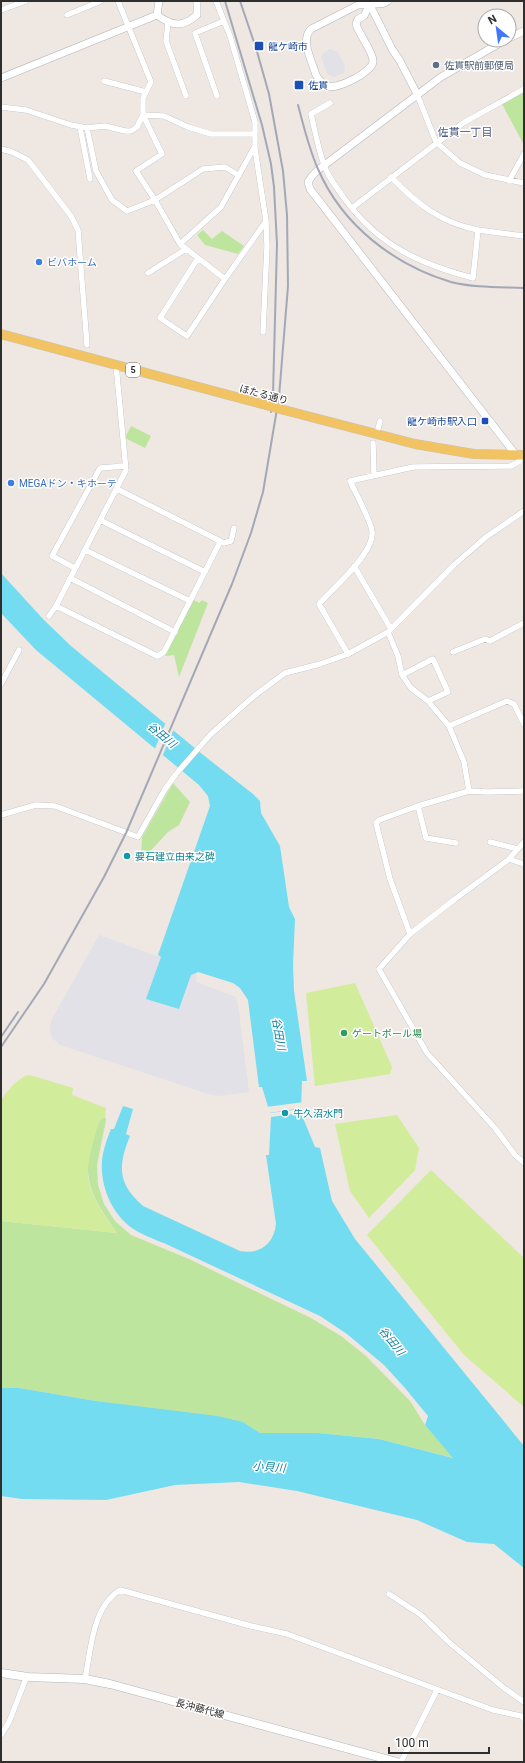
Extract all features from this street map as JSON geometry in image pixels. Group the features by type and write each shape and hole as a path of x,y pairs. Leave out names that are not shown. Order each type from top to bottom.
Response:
{"main road":[{"path":"370,2 383,3 387,1"},
{"name":"ほたる通り","path":"1,334 416,444 474,454 521,459"},
{"name":"長沖藤代線","path":"1,1673 28,1677 85,1679 162,1698 397,1762"}],"street":[{"path":"1,10 26,1"},
{"path":"67,15 101,1"},
{"path":"1,107 26,110 80,127 87,128 105,126 131,131 137,128 143,115 143,98 151,82 118,1"},
{"path":"157,15 168,23 179,24 196,17 198,12 197,1"},
{"path":"216,1 230,36 255,122 255,146 266,221 267,246 263,332"},
{"path":"157,15 158,2"},
{"path":"370,2 364,16 358,19 356,24 373,59 372,65 368,71 337,87 327,86 319,80 316,75 306,40 308,32 311,29 358,5 370,2"},
{"path":"370,2 392,50 404,67 417,94 436,142 460,163 473,171 509,181 524,183"},
{"path":"1,78 157,15"},
{"path":"218,96 195,33 224,21"},
{"path":"168,23 166,41 186,96"},
{"path":"348,654 319,604 362,558 371,543 372,531 350,481 413,467 512,466 521,459 310,189 308,182 309,178 417,94 456,67 491,48"},
{"path":"104,81 146,92"},
{"path":"352,208 436,142 477,113 524,89"},
{"path":"330,103 310,114 324,166 335,186 352,208 375,233 410,257 435,268 473,278 478,230"},
{"path":"143,115 164,116 188,127 211,134 254,134"},
{"path":"143,115 162,154 136,171 155,200 180,244 225,279"},
{"path":"80,127 90,179"},
{"path":"87,128 96,171 112,200 128,211 155,200 203,169 225,167 238,175"},
{"path":"180,244 221,207 255,146"},
{"path":"1,149 12,152 28,160 71,216 78,230 87,345"},
{"path":"509,181 524,154"},
{"path":"391,177 410,197 434,214 460,226 524,236"},
{"path":"198,258 160,318 187,336 266,221"},
{"path":"148,274 186,249"},
{"path":"48,616 56,606 124,475 126,466 116,365"},
{"path":"378,429 380,421"},
{"path":"374,443 374,475"},
{"path":"75,568 52,556 100,468 126,466"},
{"path":"117,489 220,542 224,543 231,541 234,528"},
{"path":"1,815 36,805 55,806 138,837 165,788 176,774 201,745 254,696 285,673 320,664 348,654 390,630 454,566 486,537 524,511"},
{"path":"100,520 204,572"},
{"path":"56,606 157,656 164,652 220,542"},
{"path":"85,550 190,601"},
{"path":"354,566 390,630 402,675 411,688 428,701 449,726 464,762 469,791"},
{"path":"70,578 175,632"},
{"path":"453,652 485,639 490,641 524,623"},
{"path":"1,684 18,650"},
{"path":"402,675 433,659 448,692 428,701"},
{"path":"449,726 507,701 514,704 524,724"},
{"path":"410,934 390,879 376,823 379,820 418,806 469,791 524,791"},
{"path":"418,806 426,838 456,843"},
{"path":"490,842 518,849"},
{"path":"524,842 509,859 410,934 379,969 427,1054 495,1128 515,1155 524,1163"},
{"path":"509,859 524,864"},
{"path":"85,1679 97,1622 103,1608 114,1594 120,1590 251,1626 287,1634 437,1690 493,1710 521,1716 524,1719"},
{"path":"389,1594 421,1615 457,1649 504,1688 524,1702"},
{"path":"1,1735 9,1722 25,1681 28,1677"},
{"path":"401,1762 437,1690"}],"shaded area":[{"path":"330,49 338,52 345,66 344,73 334,77 327,74 321,56"},
{"path":"99,935 197,971 196,982 236,997 249,1092 218,1096 208,1094 60,1045 52,1038 50,1031 51,1021"}],"green space":[{"path":"524,92 524,145 502,104"},
{"path":"203,230 212,239 222,231 244,246 238,254 205,245 197,235"},
{"path":"131,426 151,436 145,448 125,438"},
{"path":"194,600 199,603 202,600 208,603 179,677 174,655 165,656"},
{"path":"173,783 190,802 179,825 168,832 141,861 142,837"},
{"name":"ゲートボール場","path":"355,983 392,1067 390,1074 315,1086 306,993"},
{"path":"27,1075 73,1088 72,1095 106,1108 105,1117 99,1121 92,1145 88,1177 97,1203 117,1233 1,1221 1,1100 12,1086"},
{"path":"397,1115 419,1148 415,1170 369,1218 350,1191 335,1124"},
{"path":"105,1117 106,1120 97,1165 98,1185 104,1204 115,1221 131,1235 189,1259 311,1318 341,1336 366,1356 410,1401 425,1425 454,1458 379,1439 318,1433 260,1433 243,1422 96,1401 19,1388 1,1388 1,1221 117,1233 95,1197 89,1181 88,1172 88,1159 93,1140 99,1121"},
{"path":"431,1170 524,1258 524,1407 464,1355 367,1235"}],"water":[{"name":"谷田川","path":"1,573 43,619 71,646 260,801 261,813 280,846 289,907 295,919 293,965 294,991 307,1081 302,1081 301,1109 270,1113 262,1087 259,1087 248,1000 240,988 233,983 198,972 191,975 179,1009 146,999 161,957 158,955 210,806 208,796 199,785 36,650 1,613"},
{"path":"123,1106 133,1109 126,1134 130,1136 123,1156 122,1174 128,1190 134,1198 143,1206 240,1251 247,1252 264,1246 269,1242 275,1231 276,1224 266,1155 269,1155 271,1117 301,1113 315,1147 320,1148 332,1201 355,1239 524,1446 524,1568 494,1544 467,1542 417,1520 297,1491 239,1482 175,1485 106,1500 22,1499 1,1496 1,1388 19,1388 96,1401 217,1416 243,1422 260,1433 318,1433 379,1439 453,1458 425,1425 428,1416 405,1388 384,1365 347,1334 320,1316 144,1235 125,1222 113,1207 109,1199 105,1189 102,1170 104,1149 111,1129 114,1129"}],"pier":[{"path":"166,722 174,729 162,757 154,751"},
{"path":"304,1102 303,1108 268,1113 266,1107"}],"railway":[{"path":"225,1 262,125 271,164 274,187 277,244 273,394 271,412"},
{"path":"1,1047 44,984 104,877 126,833 232,584 251,533 263,492 279,397 288,286 287,215 283,171 269,94 256,48 240,1"},
{"path":"298,105 312,154 328,189 341,208 372,240 390,254 410,265 430,275 451,282 478,286 524,288"},
{"path":"1,1037 18,1012"}],"place":[{"name":"龍ケ崎市","path":"259,46"},
{"name":"佐貫駅前郵便局","path":"436,65"},
{"name":"佐貫","path":"299,85"},
{"name":"ビバホーム","path":"39,262"},
{"name":"龍ケ崎市駅入口","path":"485,421"},
{"name":"MEGAドン・キホーテ","path":"11,483"},
{"name":"要石建立由来之碑","path":"127,856"},
{"name":"ゲートボール場","path":"344,1033"},
{"name":"牛久沼水門","path":"285,1113"}],"district":[{"name":"佐貫一丁目","path":"465,132"}],"water label":[{"name":"小貝川","path":"269,1467"}]}
